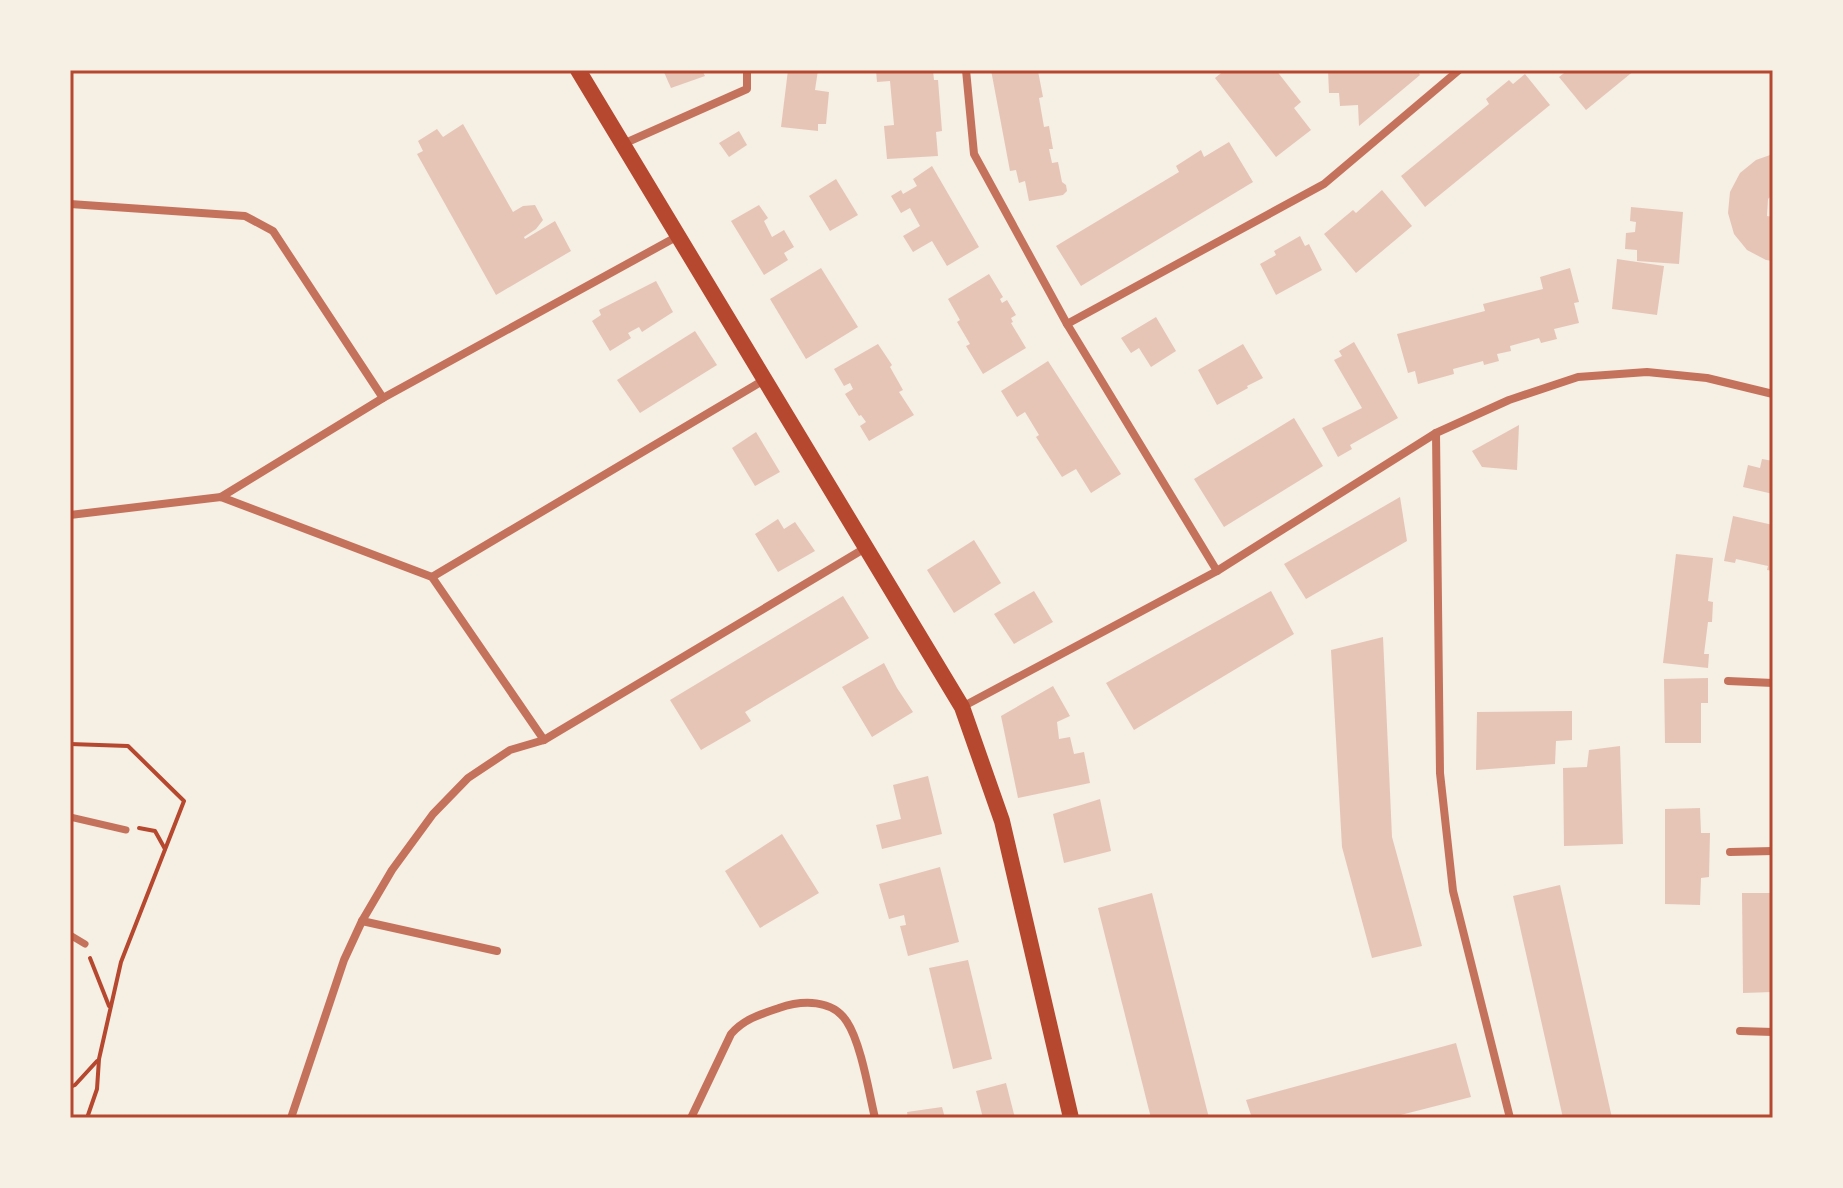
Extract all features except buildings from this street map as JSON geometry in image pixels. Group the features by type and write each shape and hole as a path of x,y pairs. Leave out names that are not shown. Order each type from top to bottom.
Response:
{"main road":[{"path":"578,70 962,707 1002,821 1071,1118"}],"street":[{"path":"623,144 747,89 747,70"},
{"path":"966,70 974,154 1067,324 1217,571"},
{"path":"1067,324 1324,184 1459,70"},
{"path":"70,204 245,216 273,231 383,398"},
{"path":"70,515 221,497 383,398 678,236"},
{"path":"962,707 1217,571 1436,433 1509,400 1578,377 1647,372 1707,378 1773,394"},
{"path":"432,577 764,380"},
{"path":"1436,433 1440,773 1453,891 1510,1118"},
{"path":"221,497 432,577 544,740"},
{"path":"291,1118 344,960 362,921 392,870 433,814 468,778 510,750 544,740 867,547"},
{"path":"1728,681 1773,683"},
{"path":"70,817 126,830"},
{"path":"1730,852 1773,851"},
{"path":"362,921 497,951"},
{"path":"70,935 85,944"},
{"path":"691,1118 731,1034 740,1023 787,1005 804,1002 820,1003 847,1021 875,1118"},
{"path":"1740,1031 1773,1032"}],"path":[{"path":"70,744 128,746 184,801 121,962 99,1059 97,1089 87,1118"},
{"path":"126,830 144,828 155,831 165,849"},
{"path":"85,944 110,1008"},
{"path":"70,1087 99,1059"}]}
